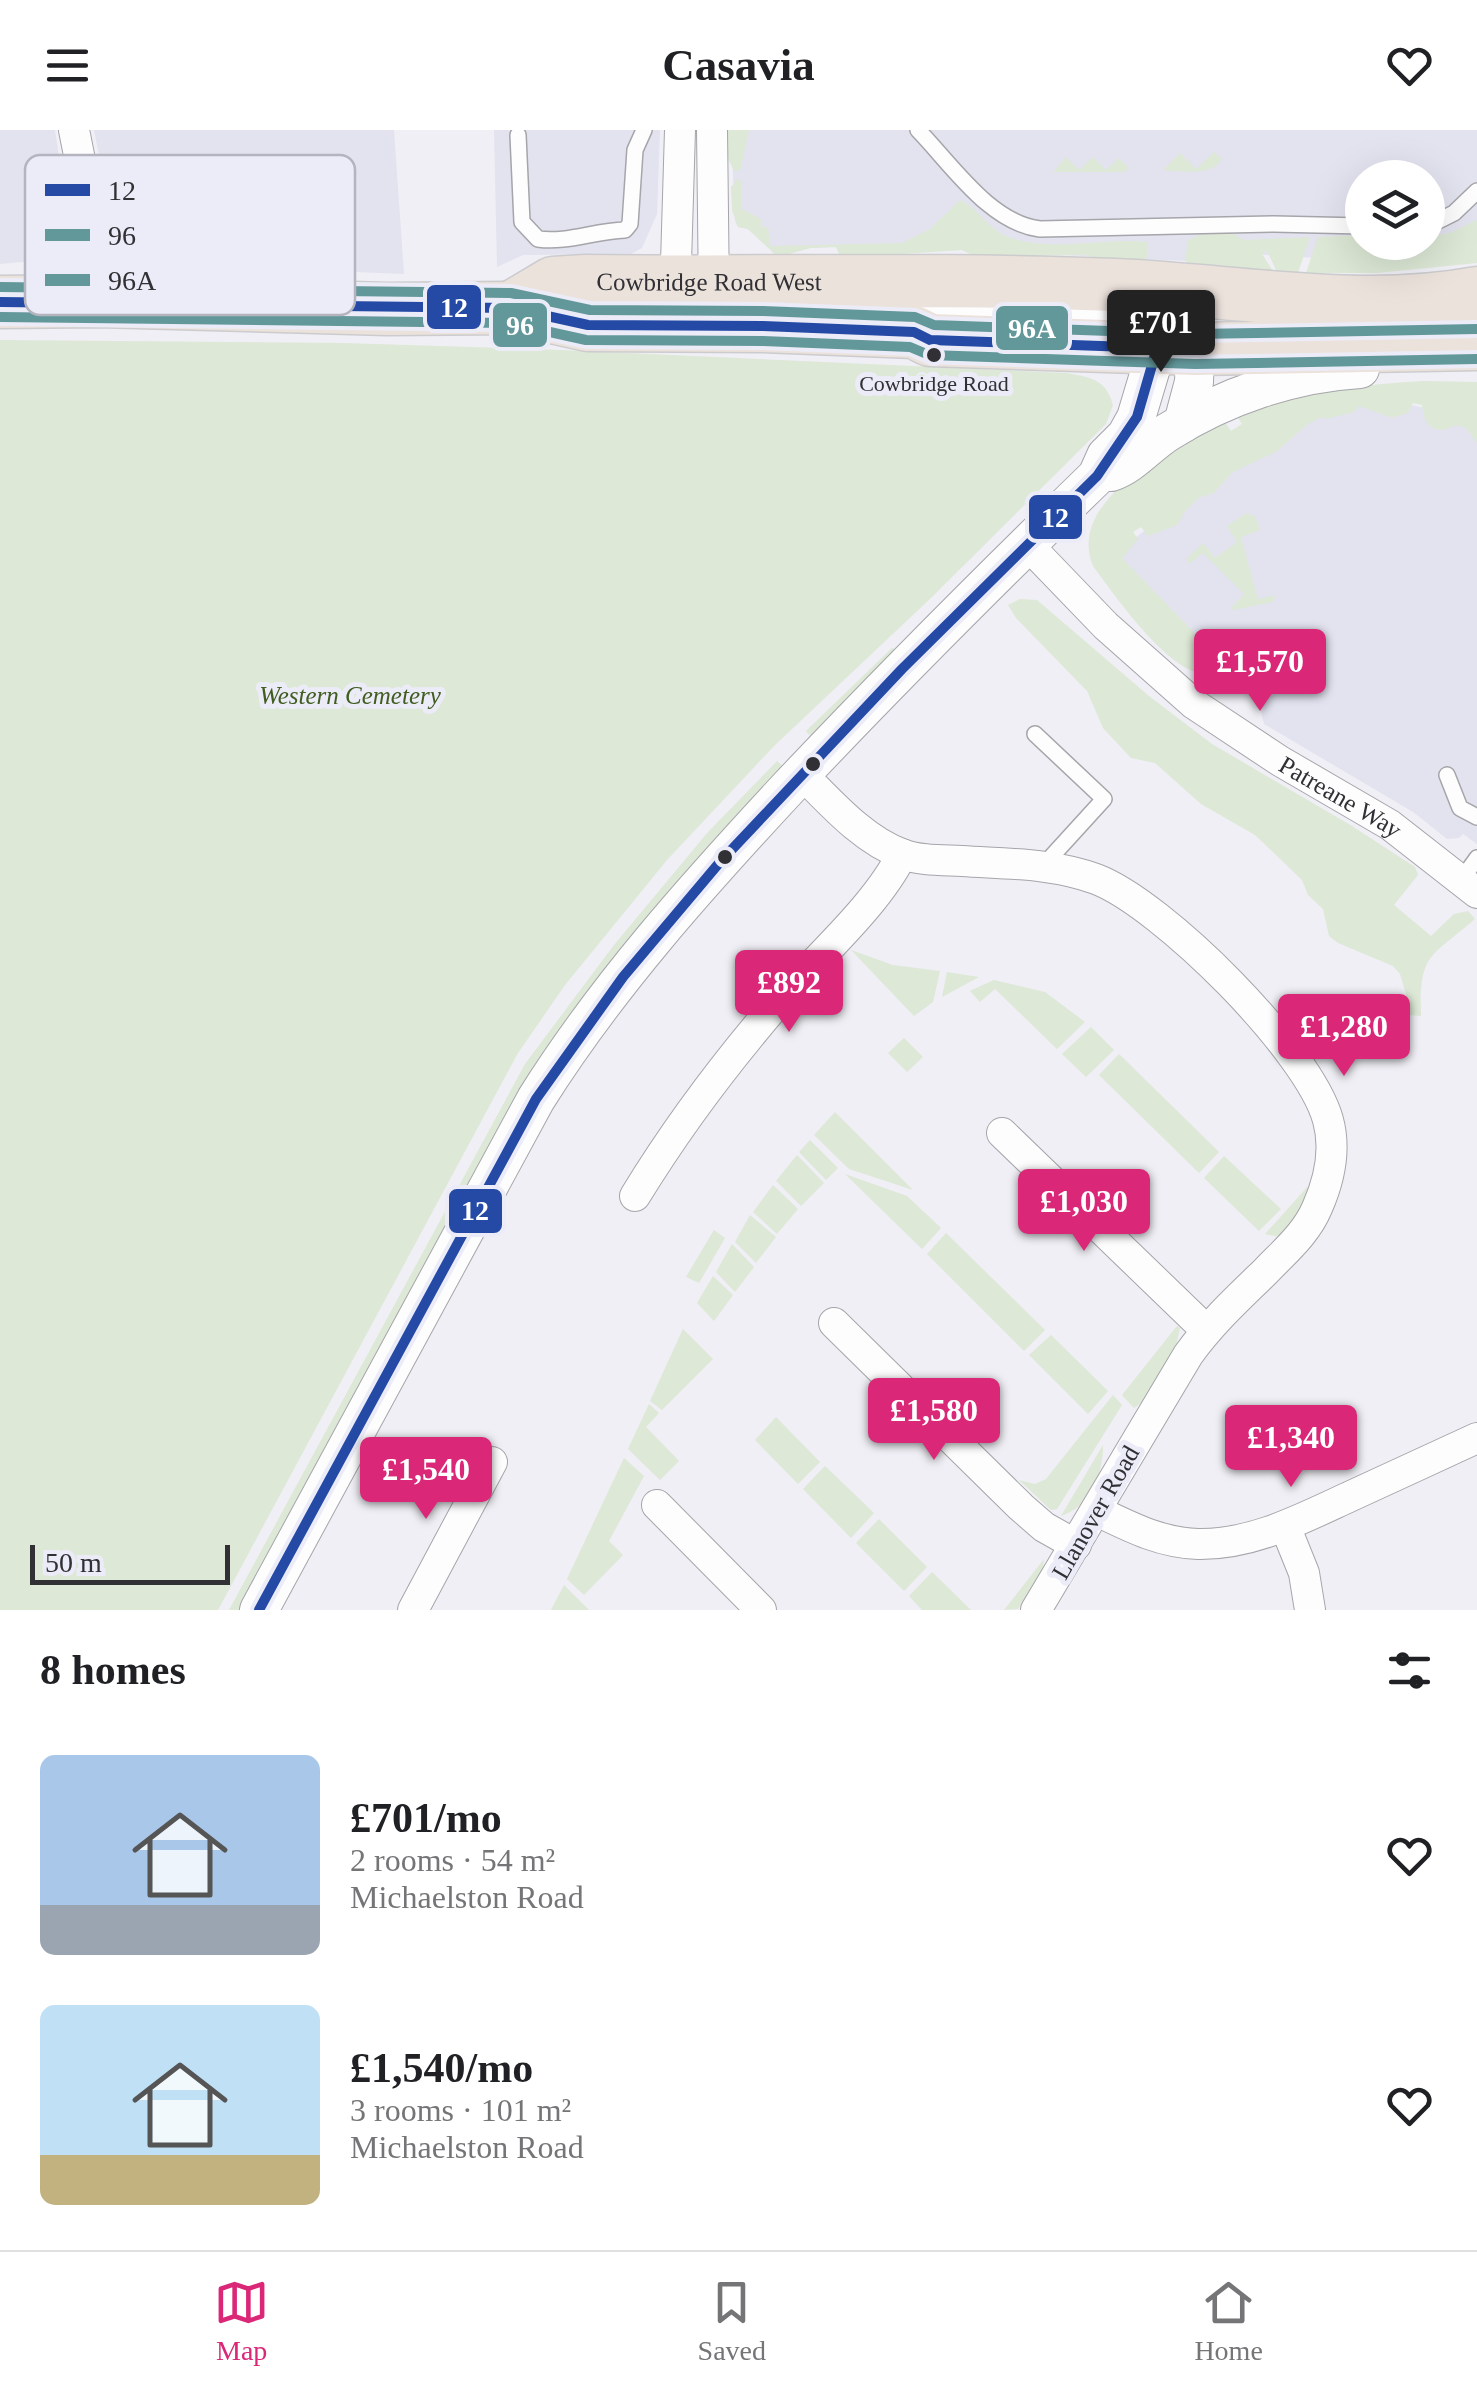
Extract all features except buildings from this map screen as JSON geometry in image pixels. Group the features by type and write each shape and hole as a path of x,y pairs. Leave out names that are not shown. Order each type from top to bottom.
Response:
{"highway":[{"name":"Cowbridge Road West","path":"355,308 511,308 553,283 914,332 930,340 1176,327 1344,302 1477,293"},
{"name":"Cowbridge Road West","path":"694,304 913,283 1110,285 1176,327 1452,344"},
{"name":"Cowbridge Road West","path":"0,302 25,302"}],"street":[{"path":"74,130 79,155"},
{"path":"680,130 694,304"},
{"path":"694,304 712,130"},
{"path":"1176,327 1194,382 1183,423"},
{"path":"259,1610 374,1393 554,1070 650,944 802,774 1097,476 1106,456 1126,436 1136,418 1176,327"},
{"path":"1097,476 1118,470 1183,423 1237,398 1312,372 1379,368 1452,344"},
{"name":"Patreane Way","path":"1027,544 1106,626 1194,704 1472,877"},
{"name":"Llanover Road","path":"802,774 854,823 902,854 927,860 1060,868 1099,880 1130,897 1167,925 1259,1013 1295,1057 1318,1094 1328,1120 1332,1149 1329,1166 1308,1224 1206,1330 1188,1355 1036,1610"},
{"path":"635,1196 702,1096 759,1024 885,886 902,854"},
{"path":"1002,1133 1206,1330"},
{"path":"834,1323 1021,1508 1076,1546"},
{"path":"1097,1511 1136,1531 1196,1544 1228,1542 1285,1526 1477,1438"},
{"path":"413,1610 492,1462"},
{"path":"657,1504 760,1610"},
{"path":"1285,1526 1304,1573 1310,1610"}],"lane":[{"path":"518,135 522,222 538,239 564,240 594,230 625,230 630,224 635,150 644,130"},
{"path":"918,130 996,211 1017,225 1345,226"},
{"path":"1445,219 1477,191"},
{"path":"1035,734 1104,799 1042,866"},
{"path":"1446,775 1460,808 1477,817"}],"shaded area":[{"path":"0,130 55,130 59,155 25,155 25,262 0,264"},
{"path":"94,130 394,130 404,274 355,272 355,155 99,155"},
{"path":"494,130 660,130 657,214 642,248 631,254 523,255 497,267"},
{"path":"731,130 1477,130 1477,246 1445,251 1445,160 1345,160 1345,260 1248,254 1193,264 962,250 840,252 836,247 810,248 778,257 748,229 738,227"},
{"path":"1319,394 1407,404 1477,420 1477,844 1463,834 1447,839 1413,812 1264,724 1258,699 1264,683 1233,661 1227,665 1112,556"}],"green space":[{"path":"714,130 749,130 740,171 734,171"},
{"path":"1214,152 1222,159 1212,168 1189,172 1164,169 1180,153 1196,169"},
{"path":"1066,157 1079,170 1093,157 1106,170 1119,158 1129,168 1124,172 1053,172"},
{"path":"738,179 742,181 742,209 761,219 761,227 768,227 770,246 902,243 930,229 960,200 1008,237 1042,244 1147,242 1147,258 1123,263 1083,255 1012,256 1002,262 962,250 841,258 836,247 810,248 778,257 748,229 738,227 731,187"},
{"path":"1477,220 1477,263 1377,273 1306,273 1318,237 1345,236 1345,260 1445,260 1445,234"},
{"path":"1232,233 1244,240 1310,237 1298,273 1277,272 1267,251 1262,254 1273,271 1185,261 1188,240 1200,235"},
{"name":"Western Cemetery","path":"0,340 344,343 1066,373 1096,381 1113,405 1106,424 932,597 774,746 667,860 565,985 518,1053 218,1610 0,1610"},
{"path":"1423,381 1477,382 1477,443 1466,428 1432,427 1425,419 1422,405 1413,403 1408,413 1392,418 1359,406 1354,412 1322,417 1308,424 1277,451 1233,472 1214,493 1200,497 1186,510 1177,525 1148,536 1141,527 1133,532 1138,539 1122,558 1215,654 1237,634 1249,637 1250,647 1241,660 1205,673 1176,661 1143,630 1093,566 1089,541 1095,518 1110,497 1130,478 1180,445 1224,421 1231,431 1242,424 1237,416 1284,401 1351,388"},
{"path":"1246,513 1255,516 1260,530 1241,537 1258,599 1276,595 1273,602 1234,610 1231,608 1244,594 1203,553 1189,564 1186,559 1203,543 1215,558 1237,542 1227,526"},
{"path":"1020,599 1037,600 1212,744 1415,867 1418,875 1394,905 1431,936 1454,914 1468,911 1475,919 1438,950 1425,968 1421,1016 1409,1015 1402,1005 1406,994 1393,966 1329,936 1323,909 1308,895 1302,880 1255,835 1201,804 1155,763 1131,758 1103,728 1087,691 1016,618 1008,605"},
{"path":"892,648 895,650 814,740 806,731"},
{"path":"777,761 786,769 700,860 243,1610 229,1610 525,1064 614,945 708,832"},
{"path":"851,950 893,965 940,971 933,1002 914,1016"},
{"path":"947,972 979,977 942,997"},
{"path":"994,980 1045,992 1085,1022 1057,1049 995,989 980,1002 970,991"},
{"path":"1091,1027 1114,1050 1086,1077 1062,1054"},
{"path":"904,1038 923,1057 907,1072 888,1053"},
{"path":"1119,1054 1219,1152 1199,1173 1099,1075"},
{"path":"835,1112 913,1190 849,1169 814,1135"},
{"path":"810,1140 838,1168 826,1180 799,1152"},
{"path":"797,1155 824,1183 801,1206 776,1181"},
{"path":"1224,1156 1281,1209 1259,1231 1204,1178"},
{"path":"845,1174 907,1196 941,1228 922,1249"},
{"path":"1310,1184 1300,1208 1280,1237 1265,1234"},
{"path":"773,1185 798,1209 777,1234 753,1212"},
{"path":"750,1215 776,1237 756,1263 735,1242"},
{"path":"714,1230 725,1238 699,1283 686,1277"},
{"path":"946,1233 1045,1330 1024,1351 927,1254"},
{"path":"732,1244 754,1267 735,1292 716,1272"},
{"path":"713,1276 733,1295 714,1321 697,1303"},
{"path":"1177,1326 1180,1328 1176,1347 1134,1408 1122,1395"},
{"path":"683,1329 713,1359 662,1410 650,1401"},
{"path":"1051,1335 1108,1391 1088,1414 1029,1355"},
{"path":"1113,1395 1122,1405 1057,1509 1051,1510 1019,1480 1035,1484 1046,1479"},
{"path":"649,1404 659,1413 646,1427 679,1461 660,1480 628,1449"},
{"path":"776,1417 820,1462 798,1484 755,1440"},
{"path":"1103,1445 1101,1467 1093,1488 1080,1505 1061,1516"},
{"path":"624,1458 644,1476 609,1541 623,1555 584,1595 567,1579"},
{"path":"825,1466 874,1513 851,1538 803,1489"},
{"path":"879,1519 927,1567 904,1591 856,1543"},
{"path":"1044,1559 1042,1576 1018,1609 1004,1610"},
{"path":"932,1572 971,1610 922,1610 909,1596"},
{"path":"564,1585 589,1610 551,1610"}],"transit line":[{"name":"96A","path":"0,287 25,287"},
{"name":"96A","path":"355,291 511,293 590,310 915,317 934,325 1195,334 1477,329"},
{"name":"12","path":"0,302 25,302"},
{"name":"12","path":"259,1610 536,1099 623,977 720,862 902,669 1097,476 1137,417 1157,348 930,340 914,332 588,325 511,308 355,306"},
{"name":"96","path":"0,317 509,323 586,340 763,341 910,347 929,355 1195,364 1477,359"}],"place":[{"name":"Cowbridge Road","path":"934,355"}]}
